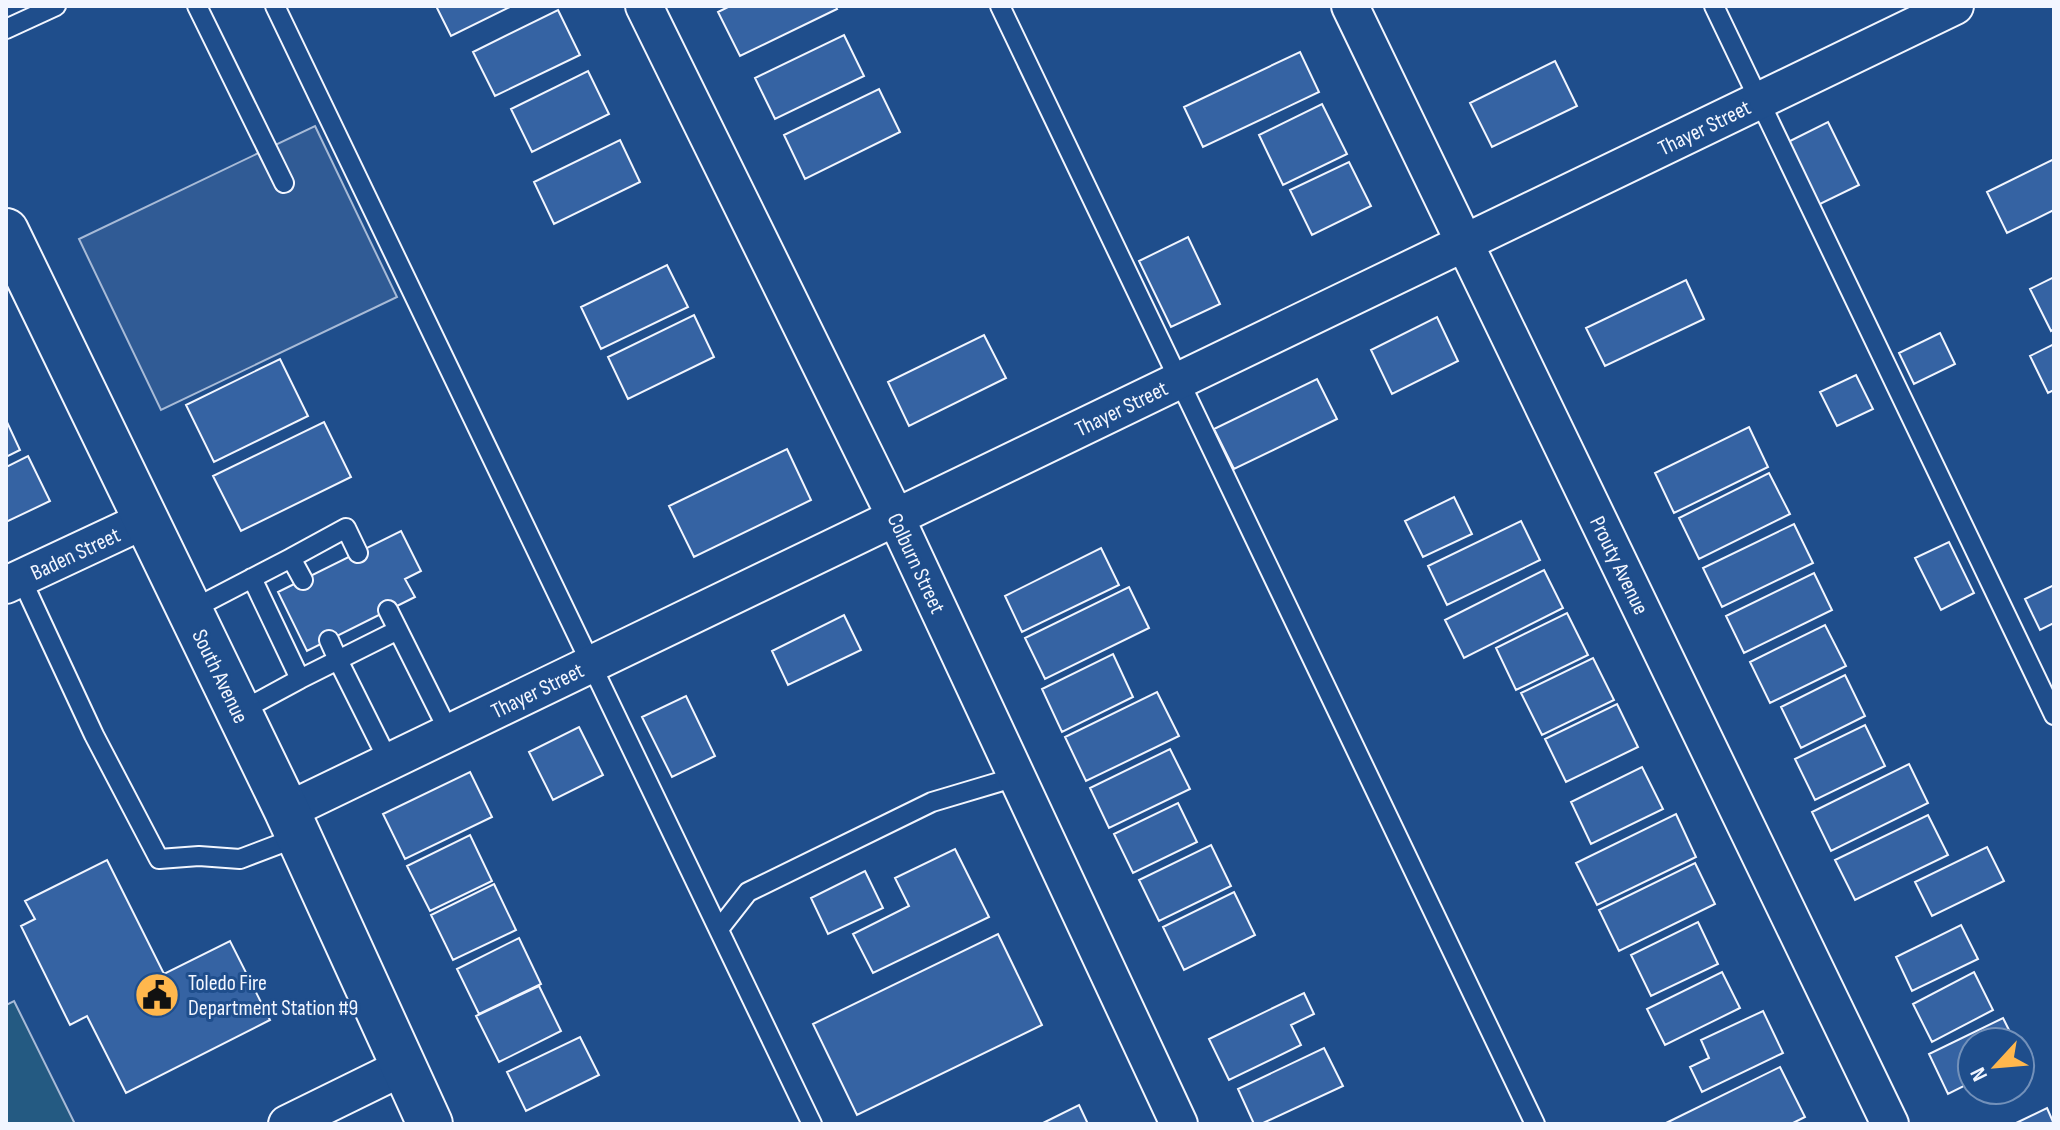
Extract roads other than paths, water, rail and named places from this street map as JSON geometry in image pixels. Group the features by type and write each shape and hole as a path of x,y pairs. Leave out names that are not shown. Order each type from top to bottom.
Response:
{"street":[{"name":"Colburn Street","path":"644,6 895,516 1179,1124"},
{"name":"Prouty Avenue","path":"1350,6 1890,1124"},
{"name":"Thayer Street","path":"292,824 389,762 449,732 1955,6"},
{"name":"South Avenue","path":"8,238 239,712 430,1124"},
{"name":"Baden Street","path":"14,582 145,520"},
{"path":"290,1123 403,1067"}],"lane":[{"path":"6,29 56,6"},
{"path":"197,6 284,183"},
{"path":"275,6 812,1124"},
{"path":"1000,6 1535,1124"},
{"path":"1714,6 2054,715"},
{"path":"189,611 346,528 358,553"},
{"path":"291,558 303,580"},
{"path":"252,578 300,679"},
{"path":"14,582 159,859 199,856 240,859 292,824"},
{"path":"388,610 449,732"},
{"path":"239,712 398,630"},
{"path":"329,640 389,762"},
{"path":"719,929 748,892 932,802 1016,777"}],"place":[{"name":"Toledo Fire Department Station #9","path":"157,995"}]}
